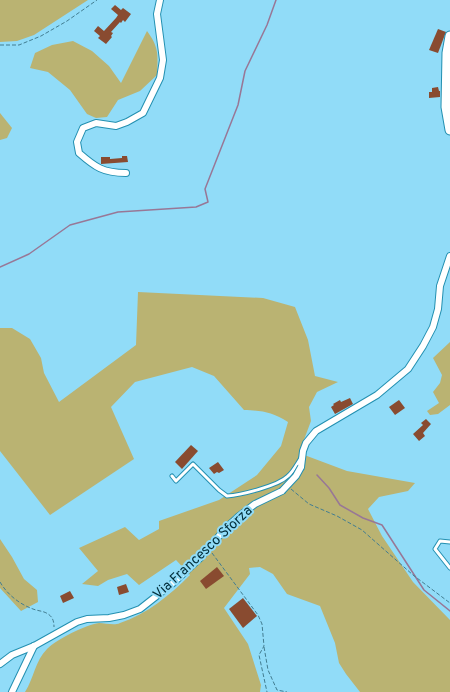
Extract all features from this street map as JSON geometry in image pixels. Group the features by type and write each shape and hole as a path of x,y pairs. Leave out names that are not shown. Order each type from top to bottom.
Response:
{"main road":[{"path":"450,36 446,53 446,107 450,130"}],"street":[{"path":"126,174 111,173 92,164 79,153 78,142 84,128 96,123 116,126 128,122 143,113 160,78 163,60 157,14 160,0"},
{"name":"Via Francesco Sforza","path":"0,664 12,655 34,646 77,622 87,619 109,618 124,615 140,609 173,583 238,517 255,504 282,491 293,480 301,467 306,443 316,430 377,395 408,369 433,327 438,309 440,286 450,256"},
{"path":"12,692 34,646"}],"lane":[{"path":"172,476 176,481 193,464 227,496 244,494 282,481 288,476 303,455"},
{"path":"450,542 440,541 436,549 450,568"}],"path":[{"path":"0,46 19,45 41,36 67,21 97,0"},
{"path":"282,481 310,504 337,516 362,530 413,575 450,603"},
{"path":"209,548 258,615 262,624 268,670 278,690 288,692"},
{"path":"0,582 4,589 16,600 32,609 48,614 54,620 55,634"},
{"path":"264,646 259,655 267,692"}],"shaded area":[{"path":"0,0 88,0 34,35 17,41 0,42"},
{"path":"147,31 156,47 158,62 157,75 140,91 118,100 107,117 96,118 87,114 70,90 48,72 30,68 35,53 52,45 73,41 92,51 109,66 121,83"},
{"path":"0,113 12,128 7,138 0,140"},
{"path":"138,292 263,298 295,307 308,340 315,376 338,382 317,392 309,407 311,421 299,453 347,471 415,483 408,491 379,497 368,509 382,536 413,582 450,620 450,692 360,692 339,663 335,643 320,606 287,594 273,574 260,567 249,568 250,574 224,608 248,644 261,685 260,692 25,692 37,664 43,654 52,645 86,626 99,623 118,624 140,615 166,597 190,575 176,560 139,585 127,574 108,580 98,586 82,584 98,571 79,548 125,527 139,540 159,529 159,521 219,500 257,475 281,446 288,422 267,413 244,410 214,376 192,367 135,382 111,407 134,459 50,515 0,451 0,328 12,328 30,339 41,358 44,373 59,402 136,345"},
{"path":"450,342 450,405 438,414 430,415 427,411 439,403 433,392 440,383 442,375 433,358"},
{"path":"0,539 24,579 37,590 38,602 21,611 0,588"}],"building":[{"path":"115,5 121,10 123,8 131,14 125,22 123,20 121,23 120,22 111,32 113,33 111,36 112,37 106,44 98,38 100,36 94,31 98,26 104,31 116,18 118,15 111,9"},
{"path":"438,29 446,32 438,53 429,50"},
{"path":"438,87 440,97 429,98 429,92 432,92 432,88"},
{"path":"122,156 127,156 128,162 101,164 101,157 110,157 110,159 122,158"},
{"path":"350,398 353,404 335,414 331,407 334,405 333,404 340,400 341,402"},
{"path":"399,400 405,408 395,415 389,407"},
{"path":"426,419 431,424 423,433 425,436 419,441 413,434 423,425 421,423"},
{"path":"191,445 198,451 182,469 175,462"},
{"path":"218,462 224,470 214,474 209,468"},
{"path":"217,567 224,576 206,589 200,581"},
{"path":"126,584 129,592 119,595 117,587"},
{"path":"70,591 74,598 63,603 60,596"},
{"path":"243,598 257,616 243,628 229,609"}],"waterway":[{"path":"0,267 29,254 70,225 118,212 196,207 208,202 205,189 238,105 245,71 267,25 276,0"},
{"path":"317,475 329,488 340,505 363,518 382,525 424,590 450,611"}]}
